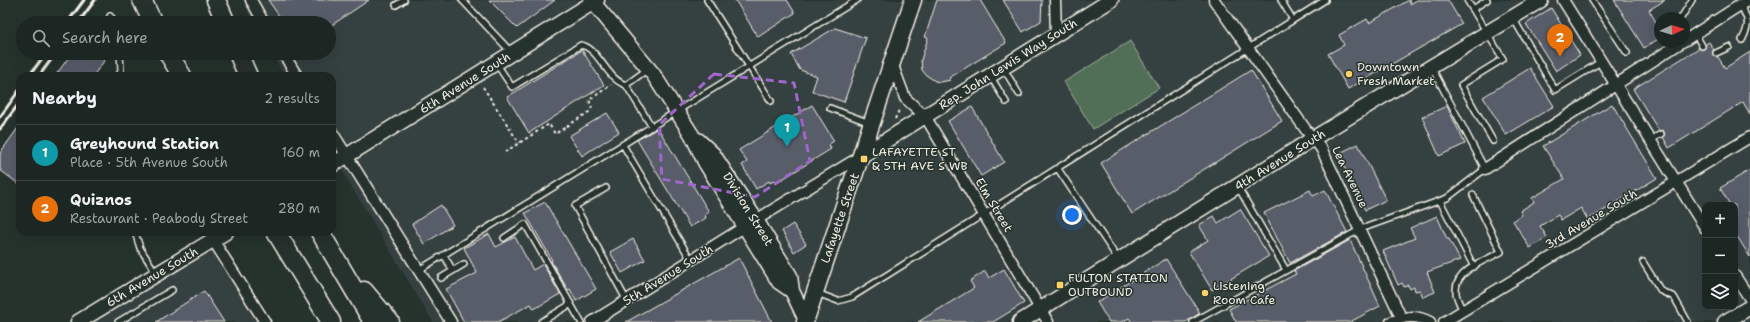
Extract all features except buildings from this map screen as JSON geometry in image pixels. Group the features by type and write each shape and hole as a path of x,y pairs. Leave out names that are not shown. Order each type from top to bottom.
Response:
{"highway":[{"path":"216,0 223,16"},
{"path":"172,60 180,72"},
{"path":"241,60 246,72"},
{"path":"278,236 331,322"},
{"path":"322,236 373,322"},
{"path":"334,258 390,322"},
{"path":"294,263 318,322"}],"main road":[{"name":"Lafayette Street","path":"806,321 913,0"}],"street":[{"path":"251,0 260,16"},
{"path":"1055,0 1056,35"},
{"name":"Rep. John Lewis Way South","path":"925,116 1111,0"},
{"name":"Lea Avenue","path":"1214,0 1306,130 1321,148 1361,229 1401,317"},
{"name":"4th Avenue South","path":"1020,322 1314,138 1513,17 1527,6 1541,0"},
{"path":"1563,0 1702,223"},
{"name":"6th Avenue South","path":"336,163 512,54 594,1"},
{"name":"Division Street","path":"594,1 649,68 692,135 705,162 750,223 779,282 792,291 806,321"},
{"path":"1690,36 1744,2"},
{"path":"1485,169 1672,48"},
{"path":"287,60 295,72"},
{"name":"Elm Street","path":"892,63 905,98 925,116 1048,322"},
{"name":"5th Avenue South","path":"592,322 925,116"},
{"name":"3rd Avenue South","path":"1444,322 1750,137"},
{"path":"336,139 452,322"},
{"name":"6th Avenue South","path":"78,322 217,236"},
{"path":"212,238 265,322"},
{"path":"1738,281 1750,299"},
{"path":"1725,322 1750,307"},
{"path":"1391,322 1401,317 1420,316 1430,322"}],"lane":[{"path":"396,5 404,0"},
{"path":"462,0 512,54"},
{"path":"707,0 771,101"},
{"path":"419,270 857,0"},
{"path":"1281,0 1293,20"},
{"path":"815,292 838,301 846,300 1058,169 1325,0"},
{"path":"1467,0 1503,59 1461,85 1493,141"},
{"path":"1473,9 1487,0"},
{"path":"1592,0 1627,53"},
{"path":"1685,12 1692,0"},
{"path":"1742,40 1749,31 1749,21 1744,2"},
{"path":"1513,17 1555,90 1602,61"},
{"path":"1695,33 1702,46"},
{"path":"496,63 512,87 581,44 588,48 618,81 626,85 652,126"},
{"path":"1716,53 1729,47"},
{"path":"120,60 121,72"},
{"path":"1004,67 1019,94"},
{"path":"1194,322 1361,229 1447,198 1485,169 1432,67"},
{"path":"626,85 649,68"},
{"path":"990,75 1006,102"},
{"path":"830,108 871,123"},
{"path":"1650,140 1661,134"},
{"path":"623,145 691,260"},
{"path":"1058,169 1119,260"},
{"path":"1238,186 1286,270"},
{"path":"606,188 575,206 627,301"},
{"path":"1463,311 1457,298 1456,285 1464,274 1501,252 1473,195"},
{"path":"1440,201 1474,267"},
{"path":"504,238 525,224 581,322"},
{"path":"136,236 140,248 156,273"},
{"path":"444,255 453,271"},
{"path":"1643,262 1661,291 1674,296 1688,322"},
{"path":"441,278 464,264"},
{"path":"118,322 172,290"},
{"path":"541,322 571,304"}],"path":[{"path":"505,152 549,124 555,134 589,112 592,107 588,100 618,81"},
{"path":"482,85 519,143"},
{"path":"893,123 901,105"}],"highlighted area":[{"path":"714,74 794,83 810,161 755,197 662,179 659,125"}],"shaded area":[{"path":"243,0 1750,0 1750,322 433,322 336,161 336,72 283,72 275,60 336,60 336,16 250,16"},
{"path":"213,240 265,322 78,322"}],"green space":[{"path":"1130,41 1159,88 1093,129 1064,82"}],"railway":[{"path":"72,16 84,0"},
{"path":"83,16 95,0"},
{"path":"32,72 41,60"},
{"path":"42,72 51,60"},
{"path":"0,117 16,95"},
{"path":"0,129 16,107"}],"place":[{"name":"Quiznos","path":"1560,57"},
{"name":"Downtown Fresh Market","path":"1349,74"},
{"name":"Greyhound Station","path":"787,147"},
{"name":"LAFAYETTE ST & 5TH AVE S WB","path":"864,159"},
{"name":"FULTON STATION OUTBOUND","path":"1060,285"},
{"name":"Listening Room Cafe","path":"1205,293"}]}
